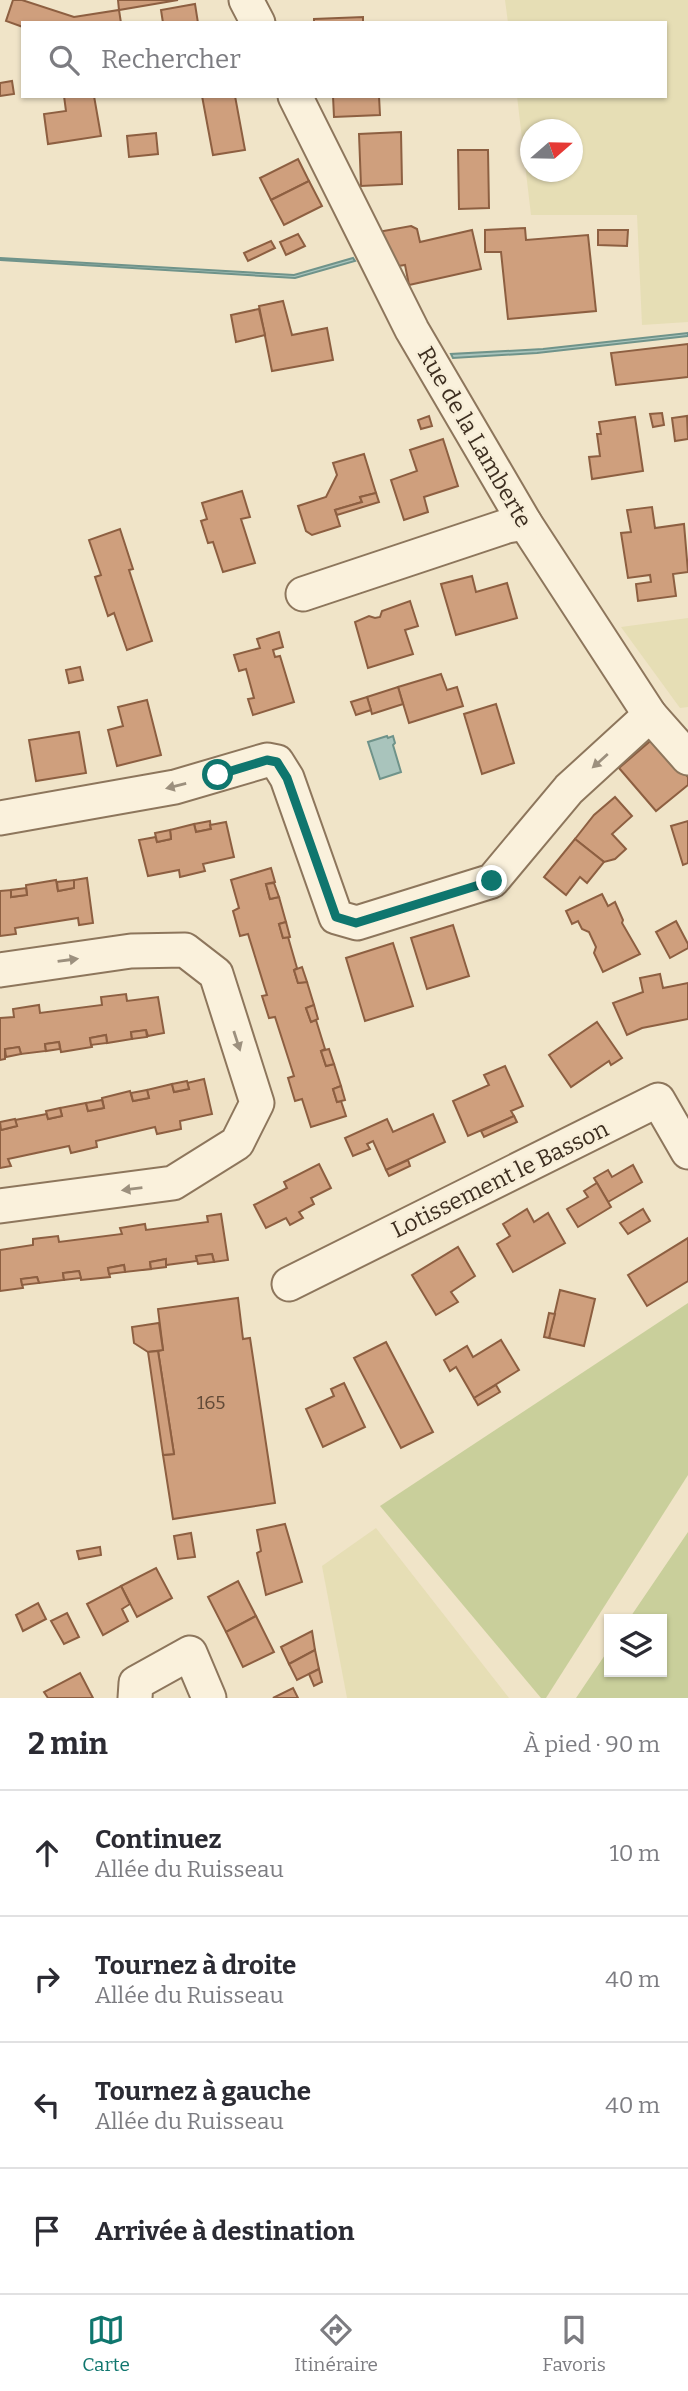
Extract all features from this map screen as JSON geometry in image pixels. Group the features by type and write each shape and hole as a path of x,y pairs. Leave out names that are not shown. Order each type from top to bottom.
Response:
{"street":[{"path":"246,0 257,21"},
{"name":"Rue de la Lamberte","path":"296,98 412,330 525,523 650,715 688,758"},
{"path":"303,594 507,526 525,523"},
{"path":"0,818 175,788 267,760 277,762 287,778 336,917 356,923 492,881 569,789 650,715"},
{"path":"0,970 131,951 185,950 216,974 257,1103 237,1143 173,1183 0,1206"},
{"name":"Lotissement le Basson","path":"289,1284 658,1100 688,1152"},
{"path":"135,1698 136,1683 190,1653 208,1698"}],"shaded area":[{"path":"505,0 688,0 688,322 642,325 637,215 531,215 527,182 583,182 583,119 520,119 520,121 517,98 667,98 667,21 508,21"},
{"path":"688,618 688,707 680,708 621,627"},
{"path":"376,1528 509,1698 347,1698 322,1566"}],"green space":[{"path":"688,1303 688,1475 546,1698 541,1698 380,1506"},
{"path":"688,1532 688,1698 576,1698 604,1656 604,1677 667,1677 667,1614 632,1614"}],"water":[{"path":"0,258 294,275 353,258 355,261 295,278"},
{"path":"688,333 688,336 537,353 453,358 451,354 543,349"},
{"path":"393,736 401,772 380,779 368,742"}],"building":[{"path":"13,0 22,0 74,17 119,10 121,21 21,21 21,26 6,21"},
{"path":"118,0 178,0 119,10"},
{"path":"195,4 198,21 163,21 161,10"},
{"path":"363,17 363,21 314,21"},
{"path":"12,81 14,94 0,96 0,83"},
{"path":"64,98 94,98 101,136 48,144 44,114 66,111"},
{"path":"202,98 235,98 245,150 213,155"},
{"path":"333,98 379,98 380,115 334,117"},
{"path":"401,132 402,184 361,186 359,134"},
{"path":"156,133 158,154 129,157 127,136"},
{"path":"458,150 488,150 489,208 459,209"},
{"path":"298,159 309,181 271,200 260,178"},
{"path":"309,181 322,206 284,225 271,200"},
{"path":"411,226 417,229 420,242 472,230 481,269 409,285 405,265 392,267 378,232"},
{"path":"525,228 526,240 588,235 596,311 508,319 501,252 485,252 485,230"},
{"path":"598,230 628,230 627,246 598,245"},
{"path":"298,234 305,246 286,255 280,242"},
{"path":"271,241 275,248 248,261 244,253"},
{"path":"283,301 292,335 327,328 333,360 272,371 259,306"},
{"path":"259,309 265,335 236,342 231,315"},
{"path":"688,344 688,377 616,385 611,353"},
{"path":"662,413 664,425 653,427 650,414"},
{"path":"429,416 432,426 421,429 418,420"},
{"path":"687,416 688,439 675,441 672,418"},
{"path":"635,417 643,471 592,479 589,457 600,456 597,434 601,434 599,422"},
{"path":"443,439 458,486 424,497 428,512 404,520 391,480 417,471 410,450"},
{"path":"364,454 376,493 360,497 362,502 335,510 340,526 312,535 306,531 298,506 326,497 337,475 333,463"},
{"path":"242,491 250,517 241,519 255,563 223,572 213,542 208,543 201,521 207,519 202,503"},
{"path":"376,493 379,502 337,515 335,510 362,502 360,497"},
{"path":"652,507 655,528 684,524 688,572 673,574 676,596 638,601 636,584 651,582 650,575 628,578 621,533 631,532 627,510"},
{"path":"120,529 133,569 129,570 152,641 127,650 114,613 108,616 95,577 101,575 89,540"},
{"path":"472,576 476,592 507,583 517,618 456,635 441,584"},
{"path":"410,601 418,626 405,630 413,654 368,668 355,622 369,616 380,617 382,611"},
{"path":"279,632 283,647 273,650 275,657 280,656 294,702 253,715 248,699 254,698 246,669 239,671 234,655 260,648 257,639"},
{"path":"80,667 83,680 69,683 66,670"},
{"path":"441,674 447,690 457,687 463,706 409,723 398,687"},
{"path":"398,687 403,704 372,714 367,697"},
{"path":"367,697 371,710 356,715 351,702"},
{"path":"147,700 161,755 117,766 108,730 123,726 118,707"},
{"path":"496,704 514,763 482,774 464,714"},
{"path":"79,732 86,773 36,781 29,740"},
{"path":"655,737 688,777 688,785 656,811 619,768"},
{"path":"615,797 632,816 612,834 626,849 615,859 604,862 575,839 594,815"},
{"path":"210,821 211,829 196,832 194,824"},
{"path":"688,821 688,863 683,865 671,826"},
{"path":"226,822 234,857 203,864 205,871 180,877 179,870 148,876 139,840 156,837 157,842 171,839 170,830 194,824 196,832 211,829 210,825"},
{"path":"170,830 171,839 157,842 155,833"},
{"path":"575,839 604,862 587,883 580,877 566,895 544,877"},
{"path":"271,868 275,882 266,884 270,899 279,897 286,922 279,924 283,938 288,937 297,968 294,970 298,983 307,982 314,1005 306,1008 311,1022 316,1020 325,1049 321,1051 326,1066 334,1064 341,1086 333,1089 346,1116 311,1127 302,1099 295,1101 288,1078 294,1076 275,1017 269,1018 262,996 267,995 248,934 240,936 233,911 239,908 231,880"},
{"path":"87,878 93,923 79,925 78,918 15,928 16,934 0,936 0,891 11,890 11,897 27,895 26,885 56,880 58,891 74,888 74,880"},
{"path":"74,880 74,888 58,891 57,882"},
{"path":"274,883 279,897 270,899 266,884"},
{"path":"26,888 27,895 11,897 11,890"},
{"path":"602,894 608,906 615,902 622,923 640,954 603,972 594,953 596,947 589,932 582,929 578,921 572,924 566,911"},
{"path":"676,921 688,948 670,958 656,932"},
{"path":"286,922 290,937 283,938 279,924"},
{"path":"453,925 469,976 427,989 411,938"},
{"path":"393,943 413,1006 365,1021 346,958"},
{"path":"302,967 307,982 298,983 294,970"},
{"path":"660,974 663,988 688,983 688,1019 642,1028 627,1035 613,1003 643,992 640,978"},
{"path":"126,994 127,1001 158,997 164,1033 148,1036 146,1030 131,1032 132,1039 107,1043 106,1035 90,1038 92,1047 61,1052 59,1042 45,1044 46,1051 21,1054 19,1047 5,1049 5,1059 0,1060 0,1018 14,1017 13,1009 39,1005 40,1013 102,1005 101,997"},
{"path":"314,1005 318,1019 311,1022 306,1008"},
{"path":"597,1022 622,1058 611,1065 609,1061 571,1087 549,1055"},
{"path":"146,1030 147,1037 132,1039 131,1032"},
{"path":"106,1035 107,1043 91,1045 90,1038"},
{"path":"59,1042 60,1049 46,1051 45,1044"},
{"path":"19,1047 21,1054 6,1057 5,1049"},
{"path":"329,1049 334,1064 326,1066 321,1051"},
{"path":"505,1066 523,1106 511,1111 514,1116 468,1136 453,1101 489,1085 484,1075"},
{"path":"204,1079 212,1114 180,1121 181,1129 157,1134 155,1127 96,1141 97,1147 71,1153 69,1146 8,1159 11,1166 0,1168 0,1123 1,1130 17,1126 15,1120 47,1114 48,1119 62,1116 60,1108 86,1103 88,1111 104,1108 102,1098 130,1091 133,1101 149,1098 147,1090 172,1084 174,1092 189,1089 187,1083"},
{"path":"187,1081 189,1089 174,1092 172,1084"},
{"path":"341,1086 345,1100 337,1102 333,1089"},
{"path":"147,1090 149,1098 133,1101 131,1093"},
{"path":"102,1100 104,1108 88,1111 86,1103"},
{"path":"60,1108 62,1116 48,1119 46,1111"},
{"path":"433,1114 445,1142 386,1170 373,1141 367,1144 370,1149 353,1156 345,1138 387,1119 393,1132"},
{"path":"514,1116 517,1122 484,1137 481,1131"},
{"path":"15,1119 17,1126 1,1130 0,1122"},
{"path":"408,1160 410,1166 389,1176 386,1170"},
{"path":"319,1164 331,1188 311,1198 314,1204 299,1212 303,1218 290,1225 286,1218 266,1228 254,1205 287,1188 284,1182"},
{"path":"633,1165 642,1182 608,1202 594,1178 608,1170 612,1177"},
{"path":"597,1183 611,1207 578,1227 567,1209 588,1197 584,1191"},
{"path":"527,1209 534,1222 548,1213 565,1243 513,1272 497,1244 510,1236 503,1224"},
{"path":"643,1209 650,1221 628,1234 620,1223"},
{"path":"221,1214 228,1260 214,1262 212,1254 196,1256 197,1261 166,1265 166,1259 150,1262 151,1269 125,1272 124,1265 108,1268 110,1277 81,1280 79,1271 63,1273 64,1280 39,1283 37,1277 21,1279 23,1288 0,1291 0,1250 33,1245 33,1239 58,1236 59,1242 122,1234 120,1228 145,1224 146,1230 208,1222 207,1216"},
{"path":"688,1238 688,1281 647,1306 628,1275"},
{"path":"458,1247 475,1276 451,1292 458,1302 436,1315 412,1275"},
{"path":"212,1254 214,1262 198,1264 196,1256"},
{"path":"166,1259 166,1267 151,1269 150,1262"},
{"path":"124,1265 125,1272 109,1274 108,1268"},
{"path":"79,1271 81,1278 64,1280 63,1273"},
{"path":"37,1277 39,1283 22,1285 21,1279"},
{"path":"560,1290 595,1299 584,1346 549,1338"},
{"path":"238,1298 243,1339 250,1338 275,1503 173,1519 163,1455 174,1454 158,1351 163,1350 158,1309"},
{"path":"549,1313 555,1314 549,1338 544,1337"},
{"path":"159,1323 163,1350 148,1352 134,1343 132,1327"},
{"path":"501,1340 519,1370 474,1398 456,1367 450,1371 444,1360 467,1346 473,1357"},
{"path":"386,1342 433,1432 401,1448 354,1358"},
{"path":"158,1351 174,1454 163,1455 148,1352"},
{"path":"344,1383 365,1427 323,1447 306,1409 334,1396 331,1389"},
{"path":"496,1385 500,1392 478,1405 474,1398"},
{"path":"285,1524 302,1582 266,1595 257,1553 261,1551 257,1530"},
{"path":"191,1533 195,1557 178,1559 174,1536"},
{"path":"100,1547 101,1555 79,1559 77,1551"},
{"path":"156,1568 172,1598 137,1617 121,1586"},
{"path":"238,1581 256,1616 226,1632 208,1597"},
{"path":"121,1586 130,1604 122,1609 128,1621 103,1635 87,1604"},
{"path":"38,1603 46,1619 23,1631 16,1615"},
{"path":"67,1613 79,1637 64,1644 51,1621"},
{"path":"256,1616 274,1652 243,1667 226,1632"},
{"path":"312,1631 315,1650 289,1664 281,1647"},
{"path":"315,1650 319,1669 297,1680 289,1664"},
{"path":"319,1669 322,1682 314,1686 309,1674"},
{"path":"80,1673 93,1698 48,1698 44,1692"},
{"path":"293,1688 298,1698 273,1698"}],"route":[{"path":"218,775 267,760 277,762 287,778 336,917 356,923 492,881"}]}
